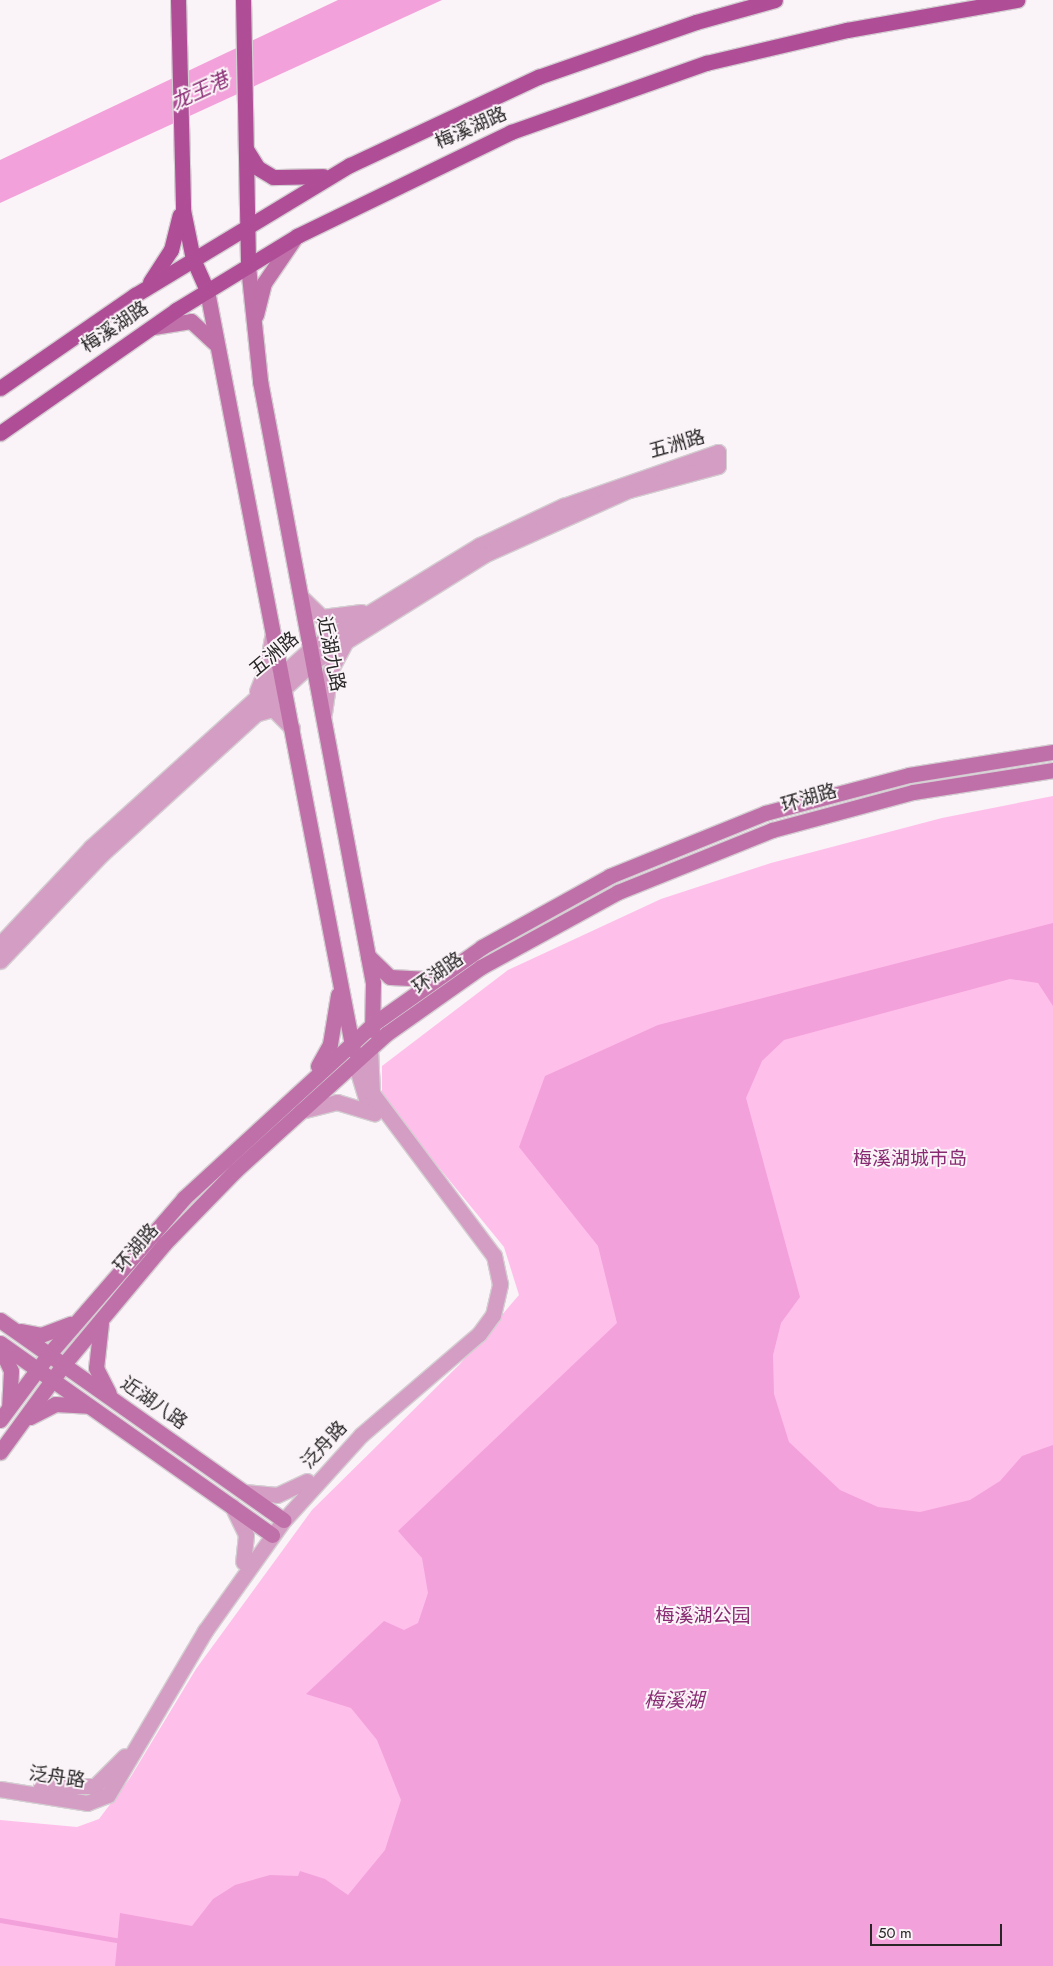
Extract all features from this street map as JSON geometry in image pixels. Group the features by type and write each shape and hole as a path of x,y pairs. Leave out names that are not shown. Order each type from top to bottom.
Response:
{"main road":[{"path":"243,0 248,266"},
{"name":"梅溪湖路","path":"0,388 143,290 246,224 341,171 538,77 696,22 775,0"},
{"name":"梅溪湖路","path":"0,433 149,328 297,236 511,132 706,63 847,30 1017,0"},
{"path":"178,2 180,176 182,198 193,259 207,291 219,348 284,678 355,1062"},
{"path":"246,149 258,168 273,178 313,179 341,171"},
{"path":"143,290 171,250 182,198"},
{"path":"254,342 264,283 297,236"},
{"name":"近湖九路","path":"248,266 254,342 367,954 373,1024 370,1049"},
{"path":"149,328 191,321 206,331 219,348"},
{"name":"环湖路","path":"4,1415 49,1354 184,1198 306,1082 373,1024 446,971 568,897 716,831 867,784 1053,752"},
{"name":"环湖路","path":"0,1452 64,1364 164,1244 299,1112 386,1034 533,936 618,892 714,851 825,814 905,794 1053,770"},
{"path":"367,954 390,977 424,979 446,971"},
{"path":"306,1082 330,1044 338,964"},
{"path":"5,1323 27,1333 55,1332 86,1310"},
{"path":"105,1316 97,1334 96,1368 115,1400"},
{"name":"近湖八路","path":"5,1323 280,1518"},
{"name":"近湖八路","path":"0,1343 269,1533"},
{"path":"0,1347 11,1371 4,1415"},
{"path":"22,1422 56,1404 94,1408"}],"street":[{"name":"五洲路","path":"0,944 91,847 252,699 284,678 312,656 375,608 480,545 563,506 718,452 718,466 629,490 484,555 349,638 312,656"},
{"path":"300,597 322,617 375,608"},
{"path":"252,699 268,666 272,618"},
{"path":"324,722 330,671 349,638"},
{"name":"五洲路","path":"0,961 101,855 249,717 284,678"},
{"path":"249,717 274,709 281,712 294,732"},
{"path":"372,1093 373,1066 386,1034"},
{"path":"370,1049 372,1093"},
{"name":"泛舟路","path":"0,1789 87,1803 108,1795 180,1669 269,1533 307,1481 381,1405 470,1329 490,1294 483,1258 375,1114 361,1091 355,1062"},
{"name":"泛舟路","path":"280,1518 374,1422 486,1327 499,1295 494,1256 372,1093"},
{"path":"299,1112 337,1102 375,1114"},
{"path":"244,1492 277,1495 307,1481"},
{"path":"232,1506 246,1535 243,1562"},
{"name":"泛舟路","path":"0,1779 75,1789 106,1779 124,1757 186,1645 243,1562 269,1533"}],"green space":[{"name":"梅溪湖公园","path":"1053,796 1053,1966 0,1966 0,1820 77,1827 99,1819 130,1778 196,1669 312,1510 459,1365 519,1295 504,1247 382,1098 382,1066 508,970 661,899 771,863 942,818"}],"water":[{"name":"龙王港","path":"338,0 442,0 0,203 0,160"},
{"name":"梅溪湖","path":"1053,923 1053,1006 1038,983 1010,979 784,1040 762,1061 746,1098 800,1297 781,1323 773,1355 774,1394 789,1442 840,1490 878,1507 920,1512 970,1500 1000,1481 1022,1456 1053,1445 1053,1966 115,1966 120,1913 192,1926 213,1899 235,1885 270,1875 298,1876 300,1871 325,1879 348,1895 385,1850 401,1800 377,1740 351,1708 306,1694 384,1621 404,1630 418,1623 428,1593 422,1558 398,1531 617,1323 598,1246 519,1147 545,1076 658,1025"}],"waterway":[{"path":"0,1920 122,1941"}],"park label":[{"name":"梅溪湖城市岛","path":"910,1159"}]}
